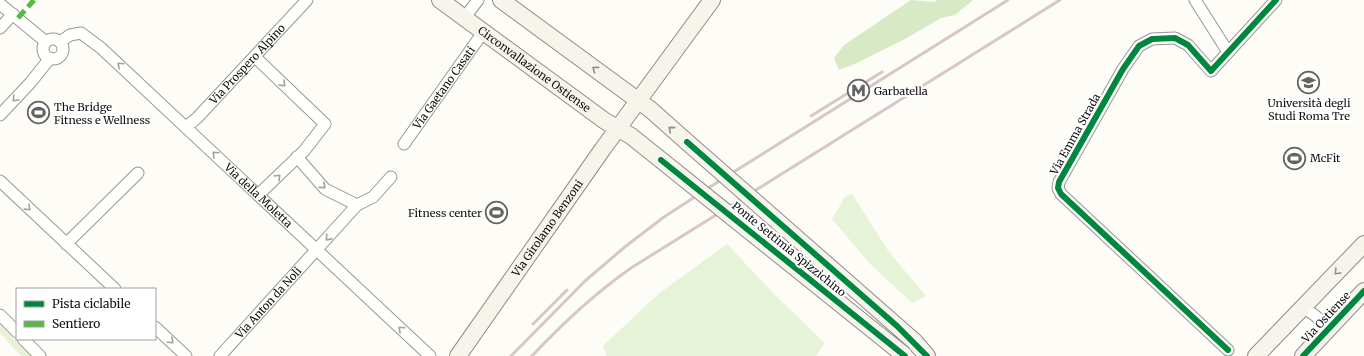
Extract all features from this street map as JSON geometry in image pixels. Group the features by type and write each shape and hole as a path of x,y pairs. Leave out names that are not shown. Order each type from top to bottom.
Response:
{"main road":[{"name":"Circonvallazione Ostiense","path":"440,0 606,121 628,134"},
{"path":"501,0 638,101"},
{"name":"Via Girolamo Benzoni","path":"458,356 628,134 638,101 712,0"},
{"name":"Ponte Settimia Spizzichino","path":"638,101 656,115 914,341 927,356"},
{"name":"Ponte Settimia Spizzichino","path":"628,134 904,355"},
{"name":"Via Ostiense","path":"1256,356 1364,244"},
{"name":"Via Ostiense","path":"1303,356 1364,291"}],"street":[{"name":"Via Prospero Alpino","path":"186,127 197,118 307,0"},
{"path":"465,17 478,0"},
{"path":"1195,0 1228,52 1276,0"},
{"path":"0,4 46,42"},
{"path":"0,28 13,14"},
{"name":"Via Gaetano Casati","path":"404,144 484,31"},
{"name":"Via della Moletta","path":"60,42 76,33 86,35 430,356"},
{"name":"Via Emma Strada","path":"1228,52 1211,70 1188,45 1175,38 1152,39 1139,46 1133,52 1119,76 1059,182 1058,188 1061,194 1228,350"},
{"path":"52,39 60,42 63,48 61,55 56,58 50,58 44,51 46,42 52,39"},
{"path":"255,57 325,124 297,158 258,195"},
{"path":"0,115 31,82 50,58"},
{"path":"297,158 325,189 357,205"},
{"path":"66,244 138,172"},
{"name":"Via Anton da Noli","path":"220,356 357,205 373,197 391,177"},
{"path":"0,181 114,288"},
{"name":"Via Ostiense","path":"1303,308 1320,320 1323,335"},
{"path":"0,315 16,331"},
{"path":"156,328 186,356"},
{"path":"24,340 40,356"}],"green space":[{"path":"911,0 935,2 937,0 973,0 955,15 941,18 907,38 855,64 839,70 834,58 844,45"},
{"path":"852,194 889,252 926,296 912,303 869,263 832,219 845,197"},
{"path":"727,244 777,297 825,343 816,356 607,356 603,346 657,295"},
{"path":"0,325 31,356 21,356 0,333"}],"railway":[{"path":"511,356 585,281 626,246 664,217 1008,0"},
{"path":"532,356 579,309 631,268 1060,0"},
{"path":"811,116 882,72"},
{"path":"533,324 567,290"}],"marked path":[{"path":"18,18 34,0"}],"cycle path":[{"path":"1228,350 1061,194 1058,188 1059,182 1123,69 1139,46 1152,39 1175,38 1188,45 1211,71 1276,0"},
{"path":"687,142 897,326 927,356"},
{"path":"661,160 905,356"},
{"path":"1303,356 1364,291"}],"place":[{"name":"Università degli Studi Roma Tre","path":"1309,83"},
{"name":"Garbatella","path":"858,91"},
{"name":"The Bridge Fitness e Wellness","path":"39,113"},
{"name":"McFit","path":"1295,158"},
{"name":"Fitness center","path":"497,213"}]}
